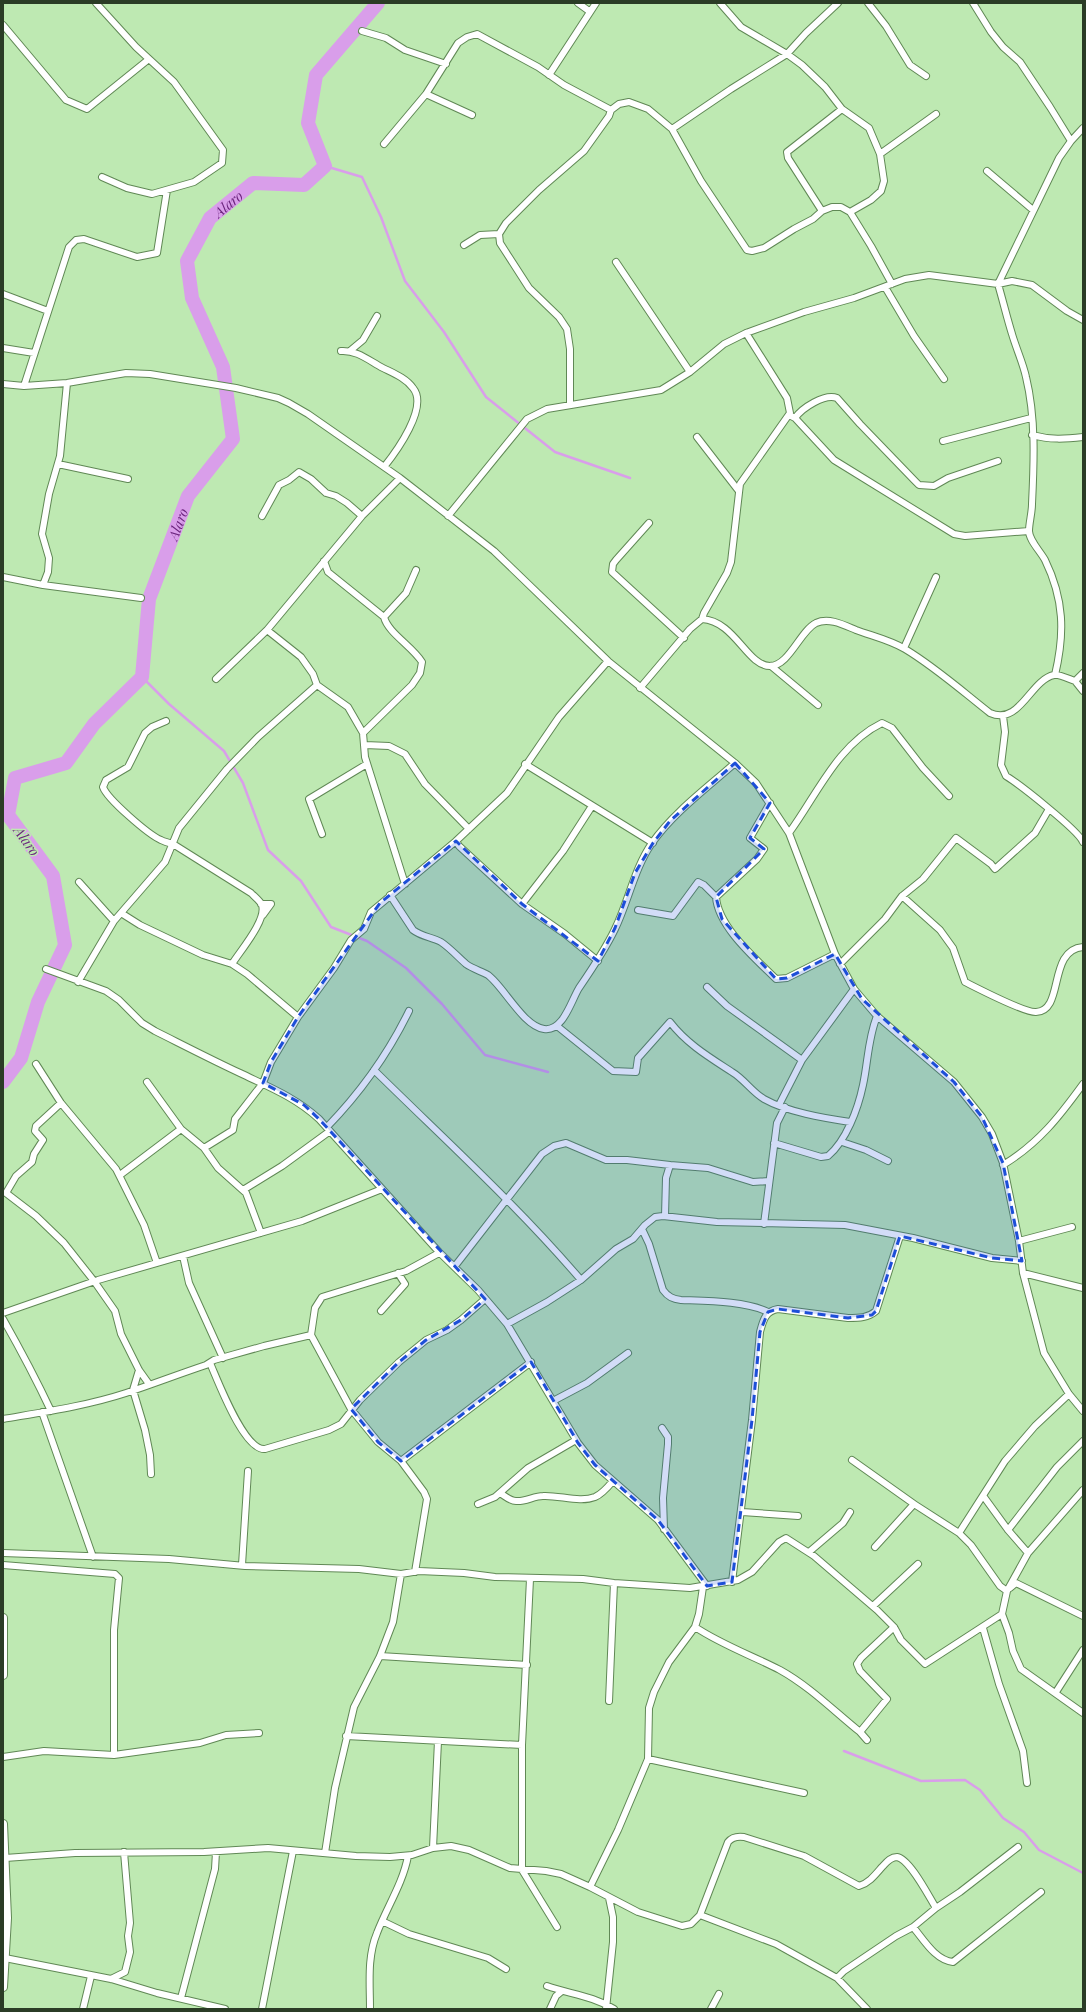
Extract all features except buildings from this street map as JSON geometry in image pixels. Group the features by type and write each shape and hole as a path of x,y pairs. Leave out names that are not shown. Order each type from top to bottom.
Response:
{"street":[{"path":"96,3 149,59 174,82 223,150 222,163 194,182 152,194 127,188 102,177"},
{"path":"578,3 589,12"},
{"path":"549,75 596,3"},
{"path":"720,3 741,27 787,54 802,65 825,87 842,109 869,128 880,154 884,181 881,191 871,200 850,212"},
{"path":"672,129 731,88 787,54 806,33 838,3"},
{"path":"868,3 886,26 910,65 926,76"},
{"path":"973,3 991,32 1003,47 1020,62 1071,141"},
{"path":"3,25 66,100 87,109 149,59"},
{"path":"362,31 386,38 405,50 446,64"},
{"path":"384,144 426,94 458,43 466,36 477,34 611,110"},
{"path":"426,94 472,115"},
{"path":"570,405 569,344 567,329 559,318 529,288 500,243 499,234 506,223 517,212 584,151 609,116 611,110 619,104 629,102 648,109 672,129 701,181 747,250 752,251 764,248 813,219 822,211 832,207 842,207 850,212 892,284"},
{"path":"822,211 788,158 787,152 842,109"},
{"path":"880,154 936,114"},
{"path":"1055,675 1059,657 1061,635 1060,602 1053,578 1039,549 1031,540 1029,531 1032,515 1034,465 1031,418 1026,377 998,284 1059,158 1071,141 1083,128"},
{"path":"987,171 1034,210"},
{"path":"24,386 69,247 76,240 84,239 137,257 157,254 167,190"},
{"path":"464,245 480,235 499,234"},
{"path":"616,262 690,372"},
{"path":"448,516 526,420 547,409 661,390 690,372 724,344 746,333 804,312 854,298 906,279 929,275 998,284 1012,281 1032,285 1067,311 1083,320"},
{"path":"885,287 914,336 944,379"},
{"path":"3,294 48,310"},
{"path":"352,350 363,340 376,316"},
{"path":"640,688 684,638 690,629 702,619 727,574 730,562 738,490 750,467 789,415 790,407 787,398 746,333"},
{"path":"3,348 34,353"},
{"path":"341,351 352,350 407,381 415,389 418,401 401,445 384,467"},
{"path":"3,384 24,386 67,383 126,373 171,376 236,388 278,398 400,478 494,551 608,661 735,763 756,783 789,833 835,954 854,989 877,1016 954,1082 982,1117 992,1134 1003,1165 1019,1241 1023,1273 1044,1353 1069,1394 1083,1411"},
{"path":"43,585 48,572 49,558 42,534 49,494 58,464 67,383"},
{"path":"795,418 802,411 823,398 832,396 837,398 915,481 925,486 934,486 948,478 998,460"},
{"path":"789,415 795,418 834,460 954,534 965,536 1029,531"},
{"path":"943,441 1031,418"},
{"path":"1032,435 1047,439 1083,437"},
{"path":"697,437 738,490"},
{"path":"58,464 128,479"},
{"path":"262,516 279,485 289,480 299,472 311,479 326,493 347,502 362,516"},
{"path":"216,679 267,630 362,516 400,478"},
{"path":"649,523 616,560 613,564 612,572 684,638"},
{"path":"324,561 328,572 384,617 386,624 416,652 422,662 420,673 412,685 363,733"},
{"path":"384,617 406,593 416,570"},
{"path":"3,577 43,585 141,598"},
{"path":"904,648 936,577"},
{"path":"702,619 711,620 721,625 739,640 758,663 771,666 818,705"},
{"path":"771,666 784,660 814,624 823,620 838,623 904,648 990,713 1003,716 1026,700 1045,679 1055,675 1075,680 1083,691"},
{"path":"267,630 301,658 313,674 317,686 348,707 363,733 367,764 405,884"},
{"path":"204,1148 233,1130 235,1119 263,1083 271,1062 298,1017 334,968 351,940 364,929 371,912 470,829 506,793 559,717 608,661"},
{"path":"1075,680 1083,674"},
{"path":"78,982 114,921 164,862 179,828 227,769 258,737 317,686"},
{"path":"1003,716 1005,732 1001,765 1003,772 1081,836 1083,842"},
{"path":"166,721 152,727 145,733 128,767 106,780 103,787 105,793 160,840 173,844 252,893 262,904 263,915"},
{"path":"789,833 813,800 836,762 874,726 882,723 892,728 923,768 949,796"},
{"path":"364,745 389,746 405,754 425,784 470,829"},
{"path":"390,895 413,930 419,935 440,942 467,964 488,975 530,1022 545,1030 557,1026 598,961 615,928 635,873 652,842 670,821 735,763"},
{"path":"322,834 309,799 367,764"},
{"path":"525,764 652,842"},
{"path":"716,897 757,859 764,849 750,838 770,803"},
{"path":"522,904 563,851 592,806"},
{"path":"840,964 885,919 902,896 923,879 956,838 991,864 995,869 1035,833 1049,809"},
{"path":"456,841 459,846 522,904 565,934 598,961"},
{"path":"79,882 114,921"},
{"path":"638,910 673,916 698,882 704,885 716,897 718,911 722,918 750,954 776,979 787,978 835,954"},
{"path":"902,896 940,930 953,948 965,982 1020,1007 1036,1012 1049,1004 1054,994 1062,960 1066,954 1083,947"},
{"path":"232,964 271,904 262,904"},
{"path":"121,913 140,925 203,955 232,964 298,1017"},
{"path":"46,969 106,991 119,1000 142,1023 155,1031 263,1083 304,1105 329,1129 439,1252 455,1266 507,1324 531,1362 576,1440 594,1465 658,1520 705,1587 695,1627 669,1662 654,1692 649,1708 648,1759 618,1830 590,1887"},
{"path":"707,987 727,1006 802,1060"},
{"path":"764,1224 777,1123 782,1106 802,1060 854,989"},
{"path":"243,1190 282,1166 329,1129 374,1070 400,1031 409,1011"},
{"path":"774,1143 821,1157 828,1156 842,1142 862,1087 868,1049 873,1026 877,1016"},
{"path":"557,1026 613,1071 636,1072 638,1058 670,1022 680,1035 691,1045 740,1078 764,1099 782,1106 850,1122"},
{"path":"36,1064 61,1103 108,1157 120,1175 144,1225 157,1263"},
{"path":"374,1070 472,1164 545,1238 581,1280"},
{"path":"148,1082 181,1129 204,1148 218,1168 246,1193 261,1233"},
{"path":"1003,1165 1036,1142 1060,1116 1082,1088"},
{"path":"61,1103 36,1126 35,1131 43,1140 34,1154 32,1162 16,1176 6,1193 36,1216 59,1238 94,1281 115,1311 121,1334 139,1370 149,1384"},
{"path":"120,1175 181,1129"},
{"path":"842,1142 866,1150 888,1161"},
{"path":"455,1266 542,1154 554,1146 566,1143 606,1160 627,1160 708,1168 753,1182 769,1181"},
{"path":"665,1216 666,1178 670,1165"},
{"path":"3,1313 94,1281 302,1221 382,1189"},
{"path":"507,1324 547,1302 581,1280 616,1249 633,1239 655,1217 665,1216 717,1222 845,1226 900,1236 992,1258 1022,1261"},
{"path":"1019,1241 1072,1227"},
{"path":"642,1229 649,1244 663,1290 666,1294 673,1298 751,1307 768,1312 778,1309 848,1318 866,1317 872,1315 876,1311 900,1236"},
{"path":"415,1572 426,1499 424,1492 401,1461 378,1442 351,1410 311,1335 316,1308 322,1297 398,1273 420,1264 439,1252"},
{"path":"183,1256 189,1283 223,1358"},
{"path":"381,1311 405,1284 398,1273"},
{"path":"1023,1273 1083,1288"},
{"path":"210,1363 241,1429 256,1447 260,1449 336,1427 345,1419 351,1410 410,1353 426,1340 447,1330 461,1320 485,1299"},
{"path":"732,1582 742,1512 760,1332 763,1320 768,1312"},
{"path":"3,1318 26,1362 32,1369 51,1411"},
{"path":"3,1419 76,1406 133,1390 223,1358 264,1346 311,1335"},
{"path":"553,1401 587,1383 628,1353"},
{"path":"401,1461 531,1362"},
{"path":"139,1370 133,1390 145,1430 150,1455 151,1474"},
{"path":"959,1533 984,1497 1005,1462 1023,1439 1069,1394"},
{"path":"42,1412 93,1557"},
{"path":"662,1428 668,1437 663,1498 664,1529"},
{"path":"478,1504 495,1497 528,1468 576,1440"},
{"path":"1008,1530 1057,1467 1083,1441"},
{"path":"852,1460 914,1504 959,1533 971,1545 1000,1586 1007,1591"},
{"path":"242,1565 248,1472"},
{"path":"500,1493 515,1502 534,1496 584,1499 594,1497 604,1491 613,1481"},
{"path":"1083,1490 1028,1553 1007,1591 1002,1614 1009,1632 1013,1651 1021,1669 1056,1692 1083,1713"},
{"path":"984,1497 1008,1530 1028,1553"},
{"path":"875,1547 914,1504"},
{"path":"742,1512 798,1516"},
{"path":"809,1552 843,1523 850,1512"},
{"path":"3,1553 169,1559 242,1565 337,1568 401,1574 415,1572 464,1573 530,1579 583,1579 614,1583 705,1587 732,1582 752,1572 779,1542 786,1538 809,1552 873,1606 894,1627 901,1640 925,1664 983,1628 1002,1614"},
{"path":"873,1606 918,1564"},
{"path":"3,1566 115,1574 119,1578 114,1630 114,1755"},
{"path":"325,1853 335,1788 346,1736 354,1707 380,1656 393,1622 401,1574"},
{"path":"530,1579 522,1745 522,1870 558,1927"},
{"path":"609,1701 614,1583"},
{"path":"1007,1591 1016,1583 1083,1615"},
{"path":"3,1618 3,1675"},
{"path":"695,1627 716,1641 780,1670 799,1682 860,1732 867,1740"},
{"path":"860,1732 887,1699 860,1671 858,1664 860,1658 894,1627"},
{"path":"983,1628 999,1684 1023,1751 1027,1783"},
{"path":"1056,1692 1083,1650"},
{"path":"380,1656 526,1665"},
{"path":"3,1757 44,1751 114,1755 200,1743 226,1735 259,1733"},
{"path":"346,1736 522,1745"},
{"path":"433,1848 438,1741"},
{"path":"648,1759 804,1793"},
{"path":"3,1824 5,1858 5,1958 3,1986"},
{"path":"5,1858 124,1852 216,1852 268,1848 356,1856 408,1856 433,1848 461,1847 510,1868 522,1870 546,1870 561,1874 638,1912 674,1925 687,1926 694,1922 700,1915 728,1842 737,1836 804,1856 859,1886 866,1884 889,1860 896,1857 900,1858 912,1870 936,1908"},
{"path":"837,1978 896,1936 913,1927 1018,1847"},
{"path":"262,2009 293,1851"},
{"path":"112,1979 125,1972 127,1969 130,1952 128,1936 130,1907 126,1883 124,1852"},
{"path":"181,1998 215,1868 216,1852"},
{"path":"370,2009 371,1952 382,1921 404,1875 408,1856"},
{"path":"913,1927 938,1957 945,1961 953,1962 1041,1892"},
{"path":"607,2007 613,1917 609,1898"},
{"path":"700,1915 776,1944 837,1978 867,2009"},
{"path":"382,1921 409,1934 488,1958 506,1969"},
{"path":"5,1958 112,1979 225,2009"},
{"path":"83,2009 91,1976"},
{"path":"547,1986 562,1992 585,1996 614,2009"},
{"path":"550,2009 556,1996 562,1992"},
{"path":"712,2009 720,1994"}],"highlighted area":[{"path":"735,763 770,803 750,838 764,849 716,897 722,919 776,979 787,978 835,954 862,999 954,1082 982,1117 1003,1163 1022,1261 992,1258 900,1236 876,1311 872,1315 848,1318 778,1309 768,1312 760,1332 752,1420 732,1582 707,1586 658,1520 595,1465 578,1443 531,1362 401,1461 378,1442 351,1409 399,1362 426,1340 461,1320 485,1299 319,1119 304,1105 263,1083 271,1062 298,1017 380,903 456,841 522,904 598,961 615,928 635,873 653,843 670,821"}],"waterway":[{"name":"Alaro","path":"3,1082 21,1058 38,1002 65,945 53,876 8,815 15,778 66,763 94,724 142,677 149,599 188,496 233,439 223,367 192,298 187,261 210,218 253,183 304,185 325,166 308,123 316,75 378,3"},
{"path":"325,166 362,177 381,217 405,281 444,332 486,397 555,452 630,478"},
{"path":"142,677 169,704 224,751 243,783 268,850 301,881 331,927 367,941 406,968 442,1004 485,1055 548,1072"},
{"path":"844,1751 921,1781 965,1780 980,1790 1003,1818 1024,1832 1039,1850 1083,1873"}]}
